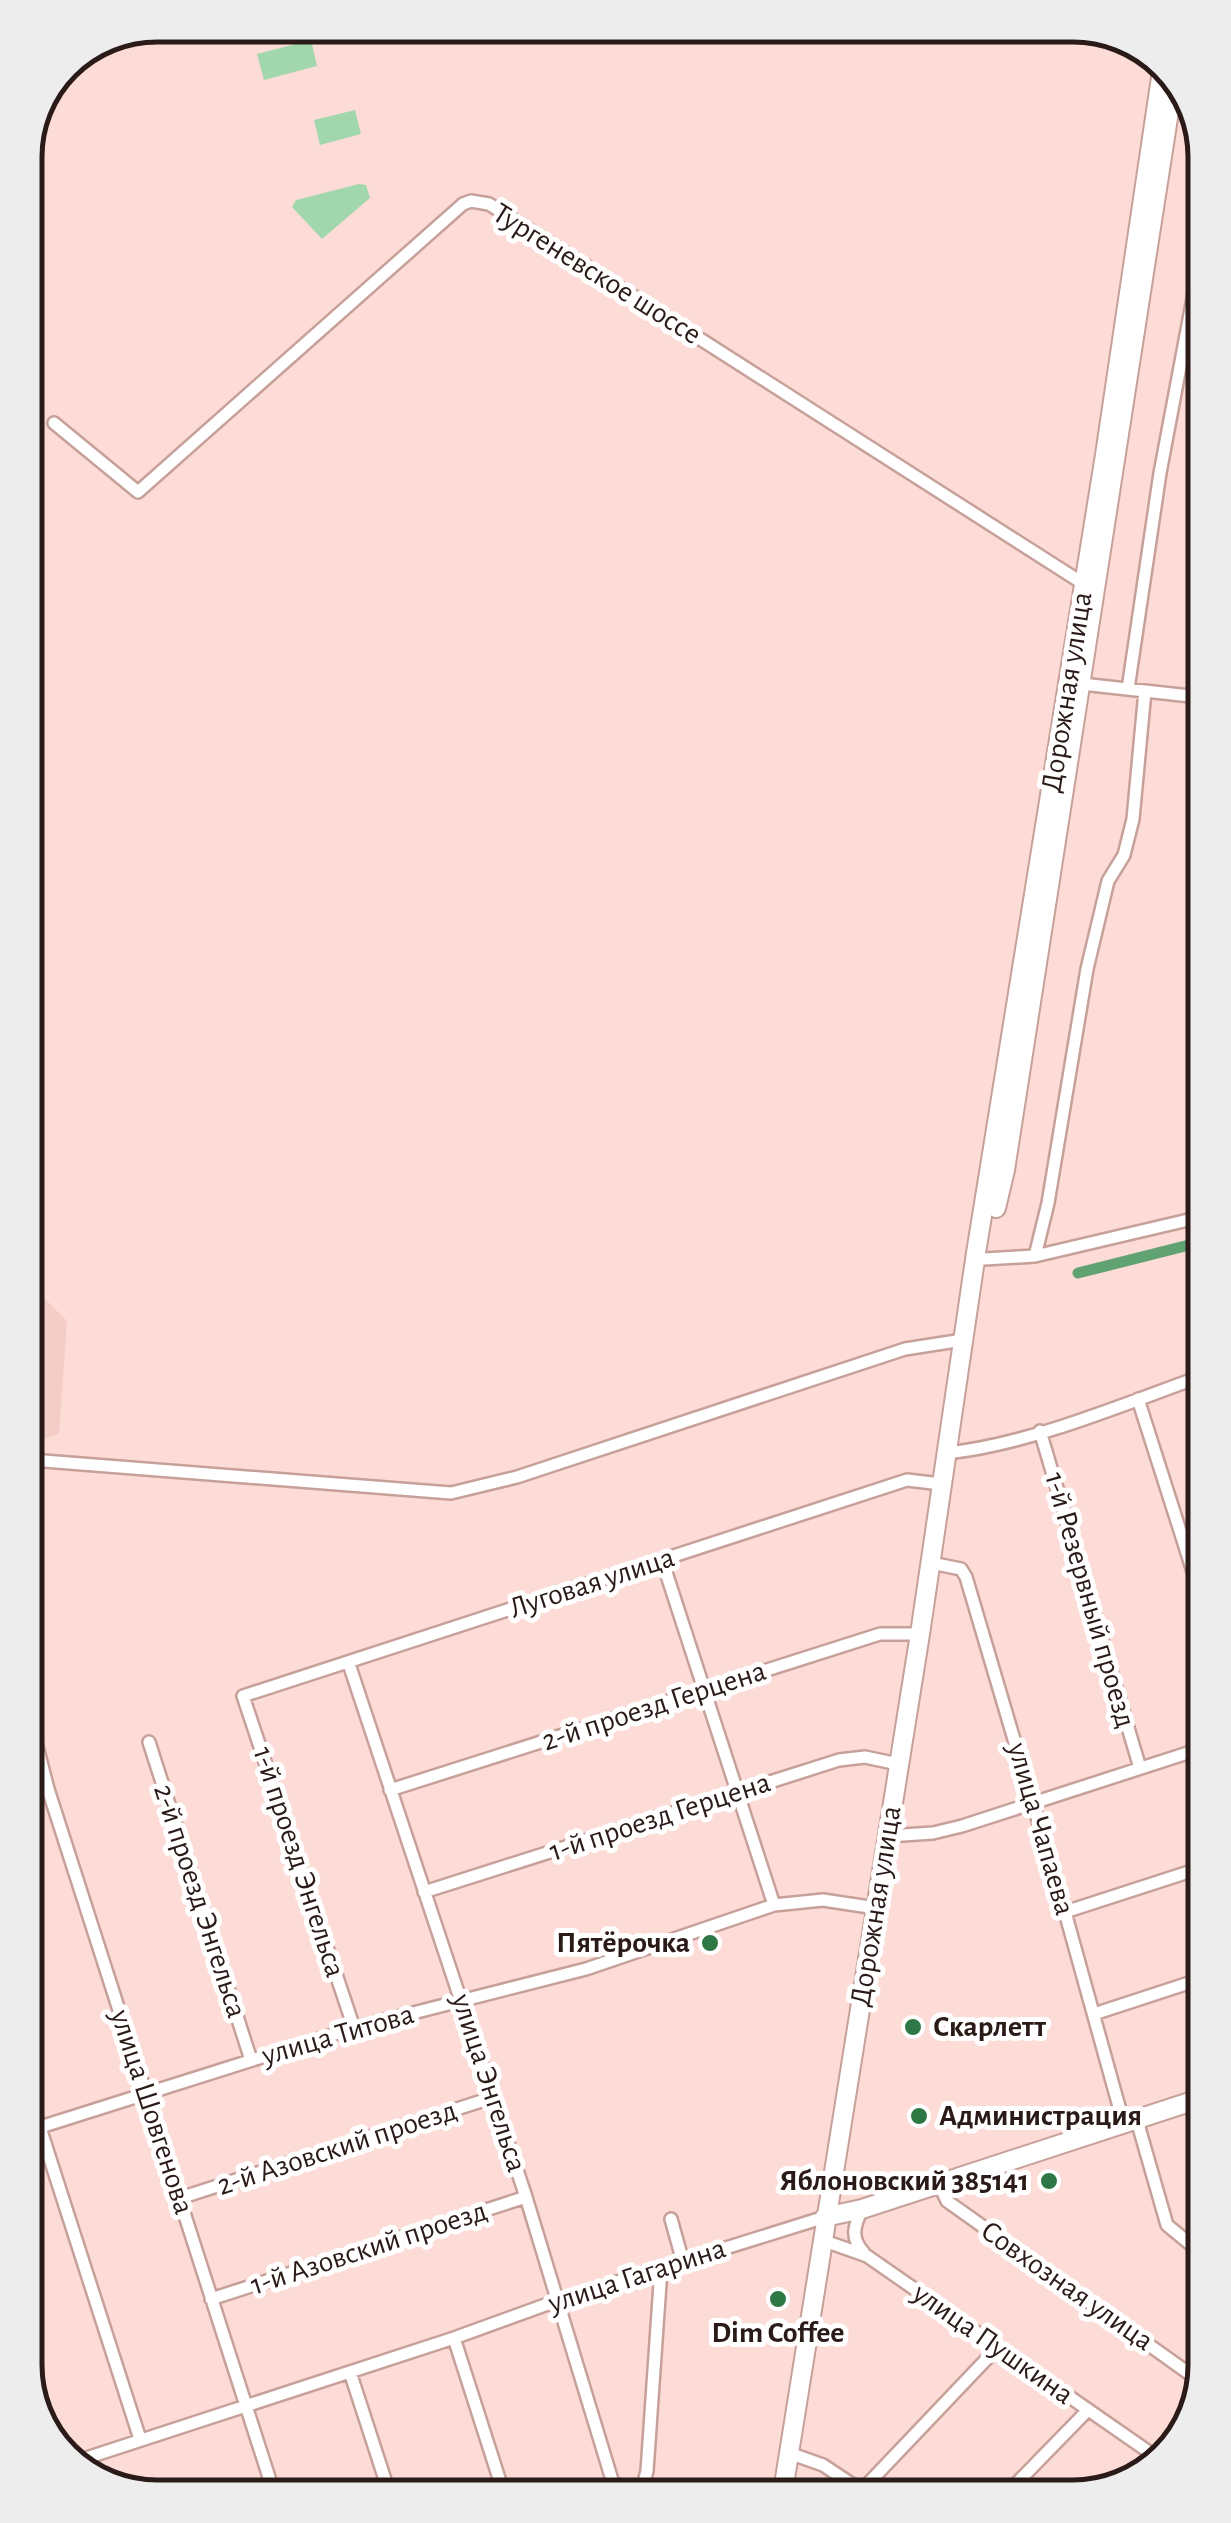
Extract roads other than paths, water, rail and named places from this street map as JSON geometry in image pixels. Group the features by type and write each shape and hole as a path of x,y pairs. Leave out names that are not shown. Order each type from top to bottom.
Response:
{"main road":[{"name":"Дорожная улица","path":"967,1320 1004,1170 1082,684 1090,586 1160,83"},
{"name":"Дорожная улица","path":"785,2480 967,1320 1171,97"},
{"name":"улица Гагарина","path":"825,2217 862,2209 1188,2102"}],"street":[{"name":"Тургеневское шоссе","path":"54,423 138,492 463,204 480,201 1090,586"},
{"path":"1128,690 1160,473 1188,325"},
{"path":"1082,684 1188,696"},
{"path":"1035,1256 1048,1203 1087,969 1108,881 1124,854 1133,819 1145,691"},
{"path":"984,1259 1035,1256 1188,1220"},
{"path":"42,1461 451,1493 517,1477 904,1349 964,1340"},
{"path":"946,1453 980,1449 1040,1432 1188,1381"},
{"path":"1138,1399 1188,1555"},
{"name":"1-й Резервный проезд","path":"1040,1432 1140,1768"},
{"name":"Луговая улица","path":"243,1696 907,1480 941,1484"},
{"path":"662,1560 774,1904"},
{"name":"улица Чапаева","path":"931,1562 960,1569 966,1578 1094,2014 1129,2119 1167,2226 1188,2243"},
{"name":"2-й проезд Герцена","path":"390,1790 880,1634 920,1634"},
{"name":"улица Энгельса","path":"349,1664 526,2196 612,2480"},
{"name":"1-й проезд Энгельса","path":"243,1696 354,2028"},
{"name":"2-й проезд Энгельса","path":"149,1742 251,2060"},
{"path":"888,1836 933,1833 1188,1753"},
{"name":"1-й проезд Герцена","path":"424,1892 839,1760 864,1757 898,1764"},
{"name":"улица Шовгенова","path":"42,1766 270,2480"},
{"path":"1066,1912 1188,1872"},
{"name":"улица Титова","path":"42,2126 354,2028 586,1970 774,1904 823,1900 876,1908"},
{"path":"1094,2014 1188,1983"},
{"name":"2-й Азовский проезд","path":"180,2198 494,2097"},
{"path":"42,2146 140,2439"},
{"name":"Совхозная улица","path":"939,2184 947,2201 1188,2373"},
{"name":"1-й Азовский проезд","path":"211,2299 526,2196"},
{"path":"862,2209 854,2226 855,2244 867,2256"},
{"name":"улица Гагарина","path":"87,2457 825,2217"},
{"path":"671,2219 683,2262"},
{"name":"улица Пушкина","path":"822,2240 867,2256 1149,2452"},
{"path":"645,2480 660,2269"},
{"path":"454,2338 500,2480"},
{"path":"872,2480 998,2346"},
{"path":"350,2372 385,2480"},
{"path":"1021,2480 1088,2410"},
{"path":"789,2453 823,2466 845,2480"}],"waterway":[{"path":"1078,1273 1188,1245"}],"place":[{"name":"Пятёрочка","path":"710,1943"},
{"name":"Скарлетт","path":"913,2027"},
{"name":"Администрация","path":"919,2116"},
{"name":"Яблоновский 385141","path":"1049,2181"},
{"name":"Dim Coffee","path":"778,2299"}]}
